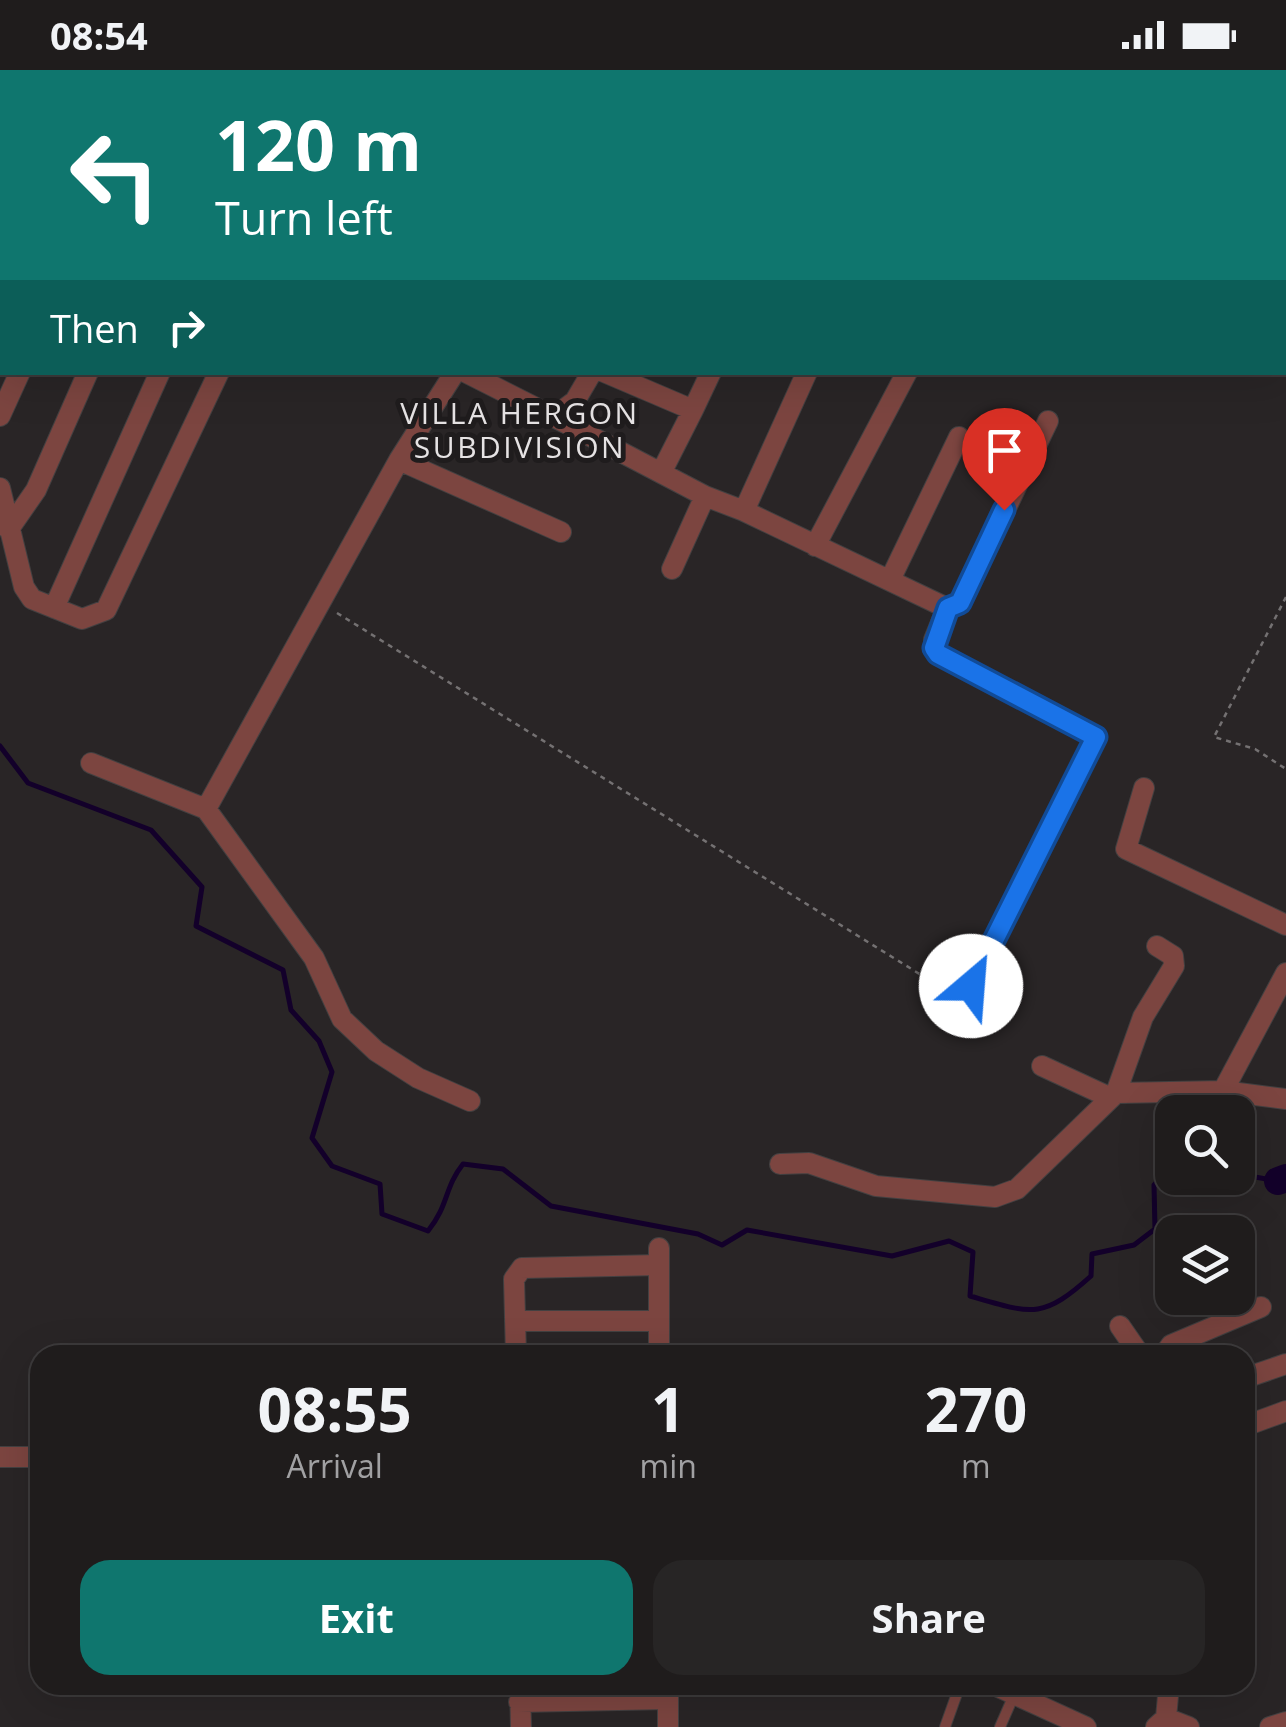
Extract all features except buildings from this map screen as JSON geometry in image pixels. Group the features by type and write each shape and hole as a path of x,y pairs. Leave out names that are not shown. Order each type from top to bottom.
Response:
{"street":[{"path":"2,405 18,375"},
{"path":"6,527 36,490 87,375"},
{"path":"54,608 159,375"},
{"path":"0,488 6,527 24,587 32,599 82,619 106,610 218,375"},
{"path":"206,809 318,601 453,375"},
{"path":"471,375 705,496 948,608"},
{"path":"554,417 575,401 590,375"},
{"path":"611,375 693,410"},
{"path":"661,473 710,375"},
{"path":"744,511 805,375"},
{"path":"815,546 906,375"},
{"path":"971,986 1096,737 938,654 934,640 948,608 960,603 1048,422"},
{"path":"890,580 960,437"},
{"path":"399,460 561,532"},
{"path":"987,464 1019,478"},
{"path":"672,569 705,496"},
{"path":"91,763 206,809 314,958 342,1019 376,1051 418,1078 470,1101"},
{"path":"1144,788 1126,848 1286,925"},
{"path":"780,1164 809,1163 876,1186 995,1198 1017,1189 1112,1095 1144,1016 1174,966 1173,956 1156,946"},
{"path":"1222,1091 1286,973"},
{"path":"1042,1066 1112,1095 1222,1091 1286,1098"},
{"path":"516,1345 514,1279 522,1268 659,1256 659,1345"},
{"path":"1171,1345 1261,1307"},
{"path":"515,1321 659,1320"},
{"path":"1120,1326 1133,1345"},
{"path":"1255,1375 1286,1364"},
{"path":"1255,1422 1286,1410"},
{"path":"0,1457 30,1457"},
{"path":"520,1695 522,1727"},
{"path":"668,1695 668,1727"},
{"path":"1017,1695 1086,1727"},
{"path":"1167,1695 1161,1723 1188,1727"},
{"path":"1270,1727 1286,1722"}],"lane":[{"path":"944,1727 956,1695"},
{"path":"1000,1727 1015,1695"}],"path":[{"path":"1286,596 1214,736 1255,748 1286,769"},
{"path":"318,601 926,978"}],"waterway":[{"path":"0,746 28,783 151,830 202,887 196,926 283,970 291,1010 319,1041 332,1072 312,1138 332,1166 380,1184 382,1214 428,1231 463,1164 503,1169 551,1206 698,1234 722,1245 747,1230 892,1256 949,1241 973,1252 970,1296 1008,1307 1035,1309 1060,1300 1091,1276 1092,1254 1134,1245 1155,1229 1155,1184"},
{"path":"1255,1177 1278,1181"},
{"path":"1278,1181 1286,1178"}],"district":[{"name":"VILLA HERGON SUBDIVISION","path":"520,431"}],"route":[{"path":"971,986 1096,737 1090,730 938,654 934,648 948,608 960,603 1004,510"}]}
